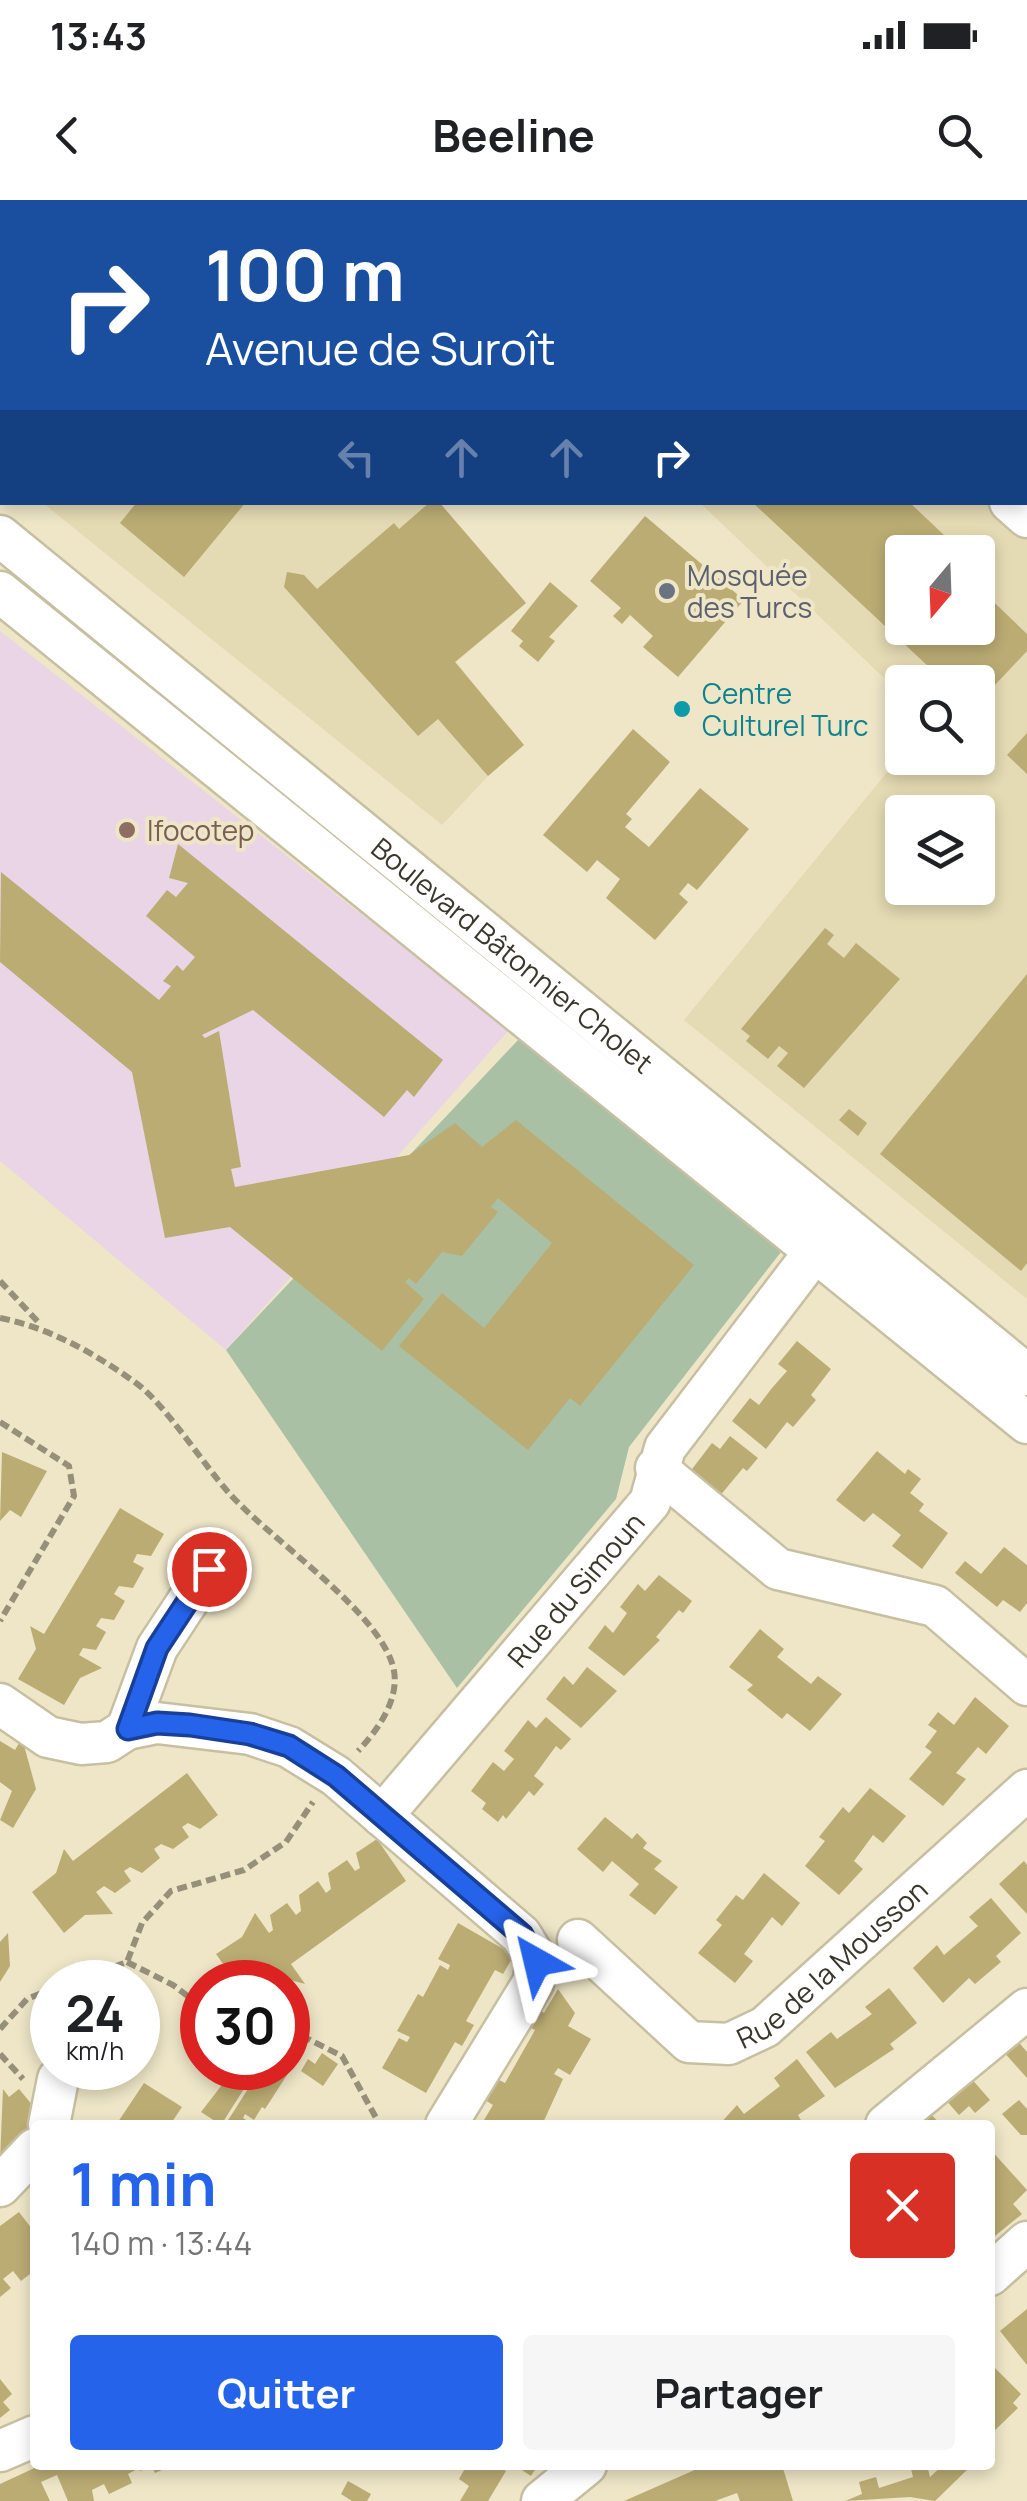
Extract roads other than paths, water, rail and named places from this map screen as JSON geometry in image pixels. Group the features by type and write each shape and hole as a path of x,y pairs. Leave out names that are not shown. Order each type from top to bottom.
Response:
{"street":[{"name":"Boulevard Bâtonnier Cholet","path":"0,536 1027,1375"},
{"name":"Boulevard Bâtonnier Cholet","path":"0,592 813,1254 1027,1423"},
{"name":"Rue du Simoun","path":"382,1816 650,1502 656,1468 665,1448 813,1254"},
{"path":"656,1468 778,1569 935,1606 1027,1685"},
{"path":"128,1729 157,1648 209,1569"},
{"path":"0,1704 48,1737 81,1744 107,1742 128,1729 157,1723 250,1734 289,1746 336,1776 522,1935 537,1962 528,1992 449,2120"},
{"name":"Rue de la Mousson","path":"578,1940 689,2042 728,2044 764,2027 1027,1790"},
{"path":"892,2120 1027,2010"},
{"path":"51,2120 56,2090"},
{"path":"14,2188 30,2158"},
{"path":"995,2271 1027,2242"},
{"path":"0,2452 30,2438"},
{"path":"542,2501 580,2470"}],"place":[{"name":"Mosquée des Turcs","path":"667,591"},
{"name":"Centre Culturel Turc","path":"682,709"},
{"name":"Ifocotep","path":"127,830"}]}
